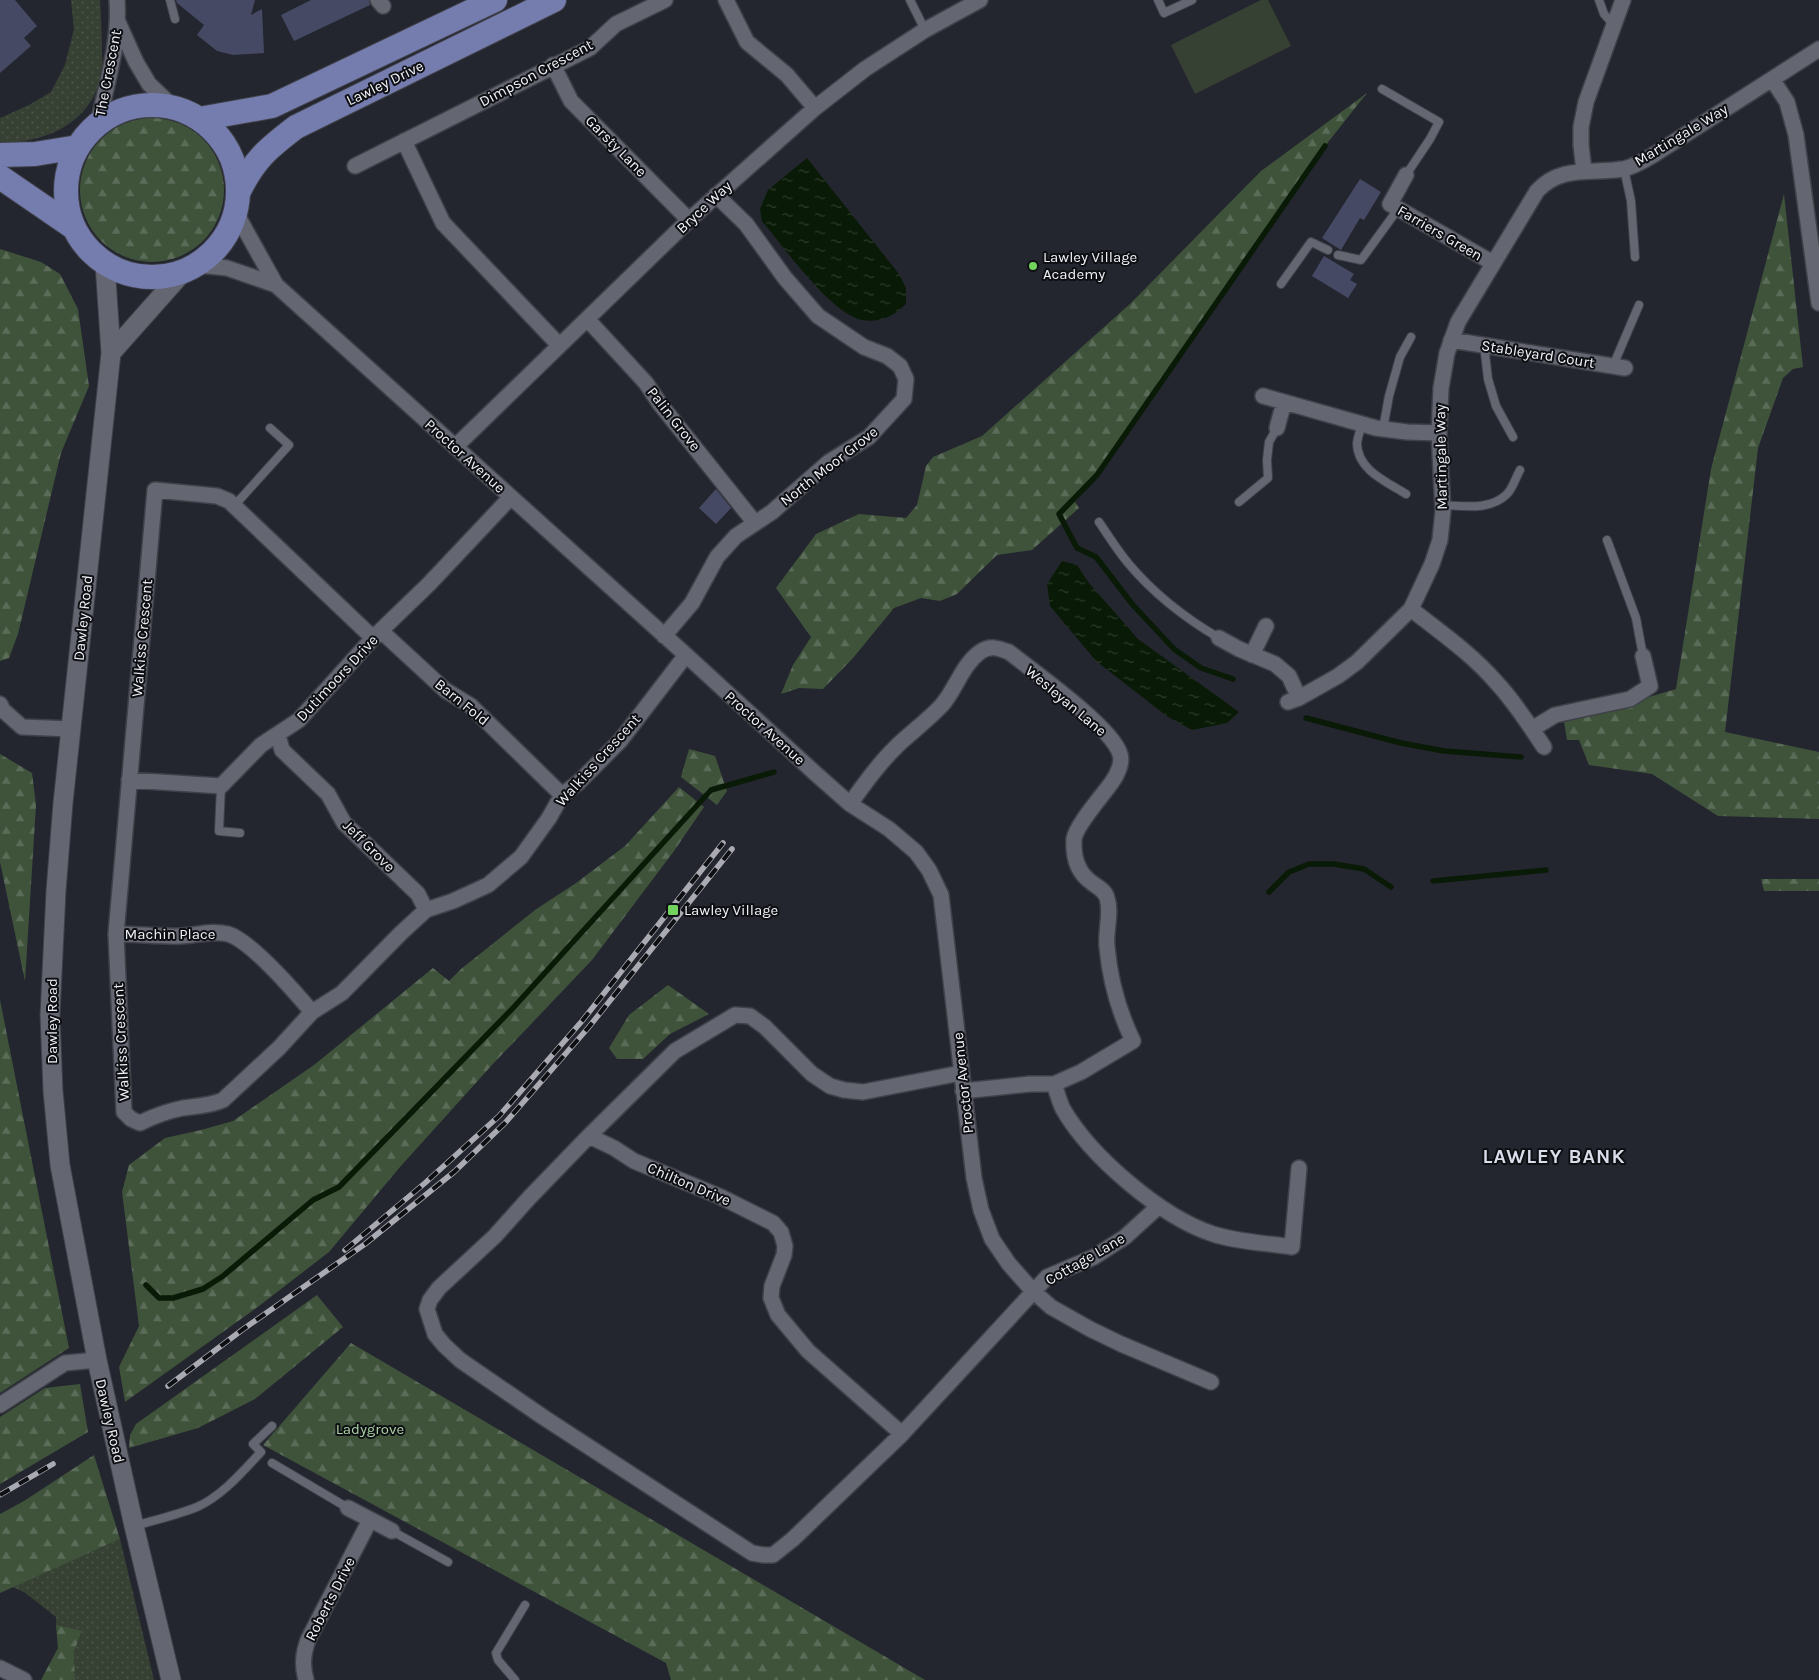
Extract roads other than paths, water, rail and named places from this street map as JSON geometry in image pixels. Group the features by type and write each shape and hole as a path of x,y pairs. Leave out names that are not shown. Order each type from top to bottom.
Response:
{"main road":[{"name":"Lawley Drive","path":"199,119 272,106 495,0"},
{"name":"Lawley Drive","path":"237,203 248,172 268,148 296,127 554,0"},
{"path":"154,105 174,108 199,119 220,139 234,165 237,203 230,229 216,249 190,269 156,278 130,275 105,264 86,248 73,228 67,207 66,186 69,166 87,134 115,113 134,107 154,105"},
{"path":"0,155 35,154 78,147"},
{"path":"0,177 73,228"}],"street":[{"name":"The Crescent","path":"98,124 111,70 118,22 117,0"},
{"name":"Dimpson Crescent","path":"355,166 590,48 616,24 666,0"},
{"path":"726,0 747,42 787,75 815,108"},
{"name":"Bryce Way","path":"455,447 689,220 815,108 865,69 925,30 980,0"},
{"path":"1584,171 1581,127 1584,110 1624,0"},
{"name":"The Crescent","path":"118,22 136,62 149,84 174,108"},
{"name":"Martingale Way","path":"1252,655 1274,664 1289,676 1294,700 1338,676 1357,662 1411,609 1440,540 1442,505 1439,433 1441,388 1451,340 1458,322 1493,263 1546,181 1556,176 1584,171 1624,169 1655,154 1819,49"},
{"name":"Garsty Lane","path":"554,65 571,100 689,220"},
{"path":"1772,79 1787,102 1796,135 1819,303"},
{"path":"404,141 443,223 560,345"},
{"name":"Farriers Green","path":"1406,175 1390,204 1493,263"},
{"name":"North Moor Grove","path":"664,636 692,603 717,557 736,536 772,512 829,462 869,437 904,399 906,379 900,366 887,356 864,347 818,316 785,278 746,224 716,195"},
{"name":"Proctor Avenue","path":"237,203 276,285 686,655 808,768 850,804 889,829 916,852 929,870 941,895 974,1178 981,1210 992,1239 1009,1264 1033,1291 1051,1307 1121,1344 1211,1382"},
{"name":"Dawley Road","path":"105,264 111,353 63,803 53,941 50,1015 53,1091 60,1165 97,1360 171,1680"},
{"name":"Proctor Avenue","path":"190,269 227,268 276,285"},
{"path":"111,353 190,269"},
{"name":"Palin Grove","path":"588,320 646,383 660,404 755,523"},
{"name":"Stableyard Court","path":"1451,340 1619,367"},
{"path":"1263,396 1384,429 1439,433"},
{"path":"1277,428 1284,402"},
{"name":"Walkiss Crescent","path":"377,635 229,502 216,496 155,490 116,934 124,1112 131,1119 140,1122 158,1114 183,1108 214,1104 223,1100 279,1048 312,1012 342,993 426,910 453,901 488,885 521,857 549,818 562,795 579,782 620,741 686,655"},
{"name":"Dutimoors Drive","path":"221,786 260,745 300,720 377,635 429,584 511,497"},
{"path":"1411,609 1451,640 1496,681 1544,747"},
{"path":"1219,638 1252,655 1266,626"},
{"name":"Barn Fold","path":"377,635 446,690 471,706 562,795"},
{"name":"Wesleyan Lane","path":"850,804 883,760 940,707 951,694 968,663 979,652 987,648 995,647 1009,652 1101,726 1111,738 1121,756 1114,780 1074,836 1074,848 1078,869 1090,882 1106,894 1109,904 1107,946 1114,990 1133,1042 1081,1072 1054,1084 1030,1084 963,1091"},
{"path":"1532,729 1555,715 1630,699 1650,686 1643,656"},
{"path":"0,704 3,710 22,727 72,729"},
{"name":"Jeff Grove","path":"278,735 282,750 328,794 344,823 418,894 426,910"},
{"path":"129,780 221,786"},
{"name":"Machin Place","path":"116,934 181,936 205,932 228,934 246,944 294,991 312,1012"},
{"path":"961,1073 863,1092 844,1090 830,1086 812,1074 765,1027 750,1016 736,1015 675,1051 589,1136 495,1236 439,1288 430,1300 428,1310 430,1320 435,1334 460,1360 543,1417 752,1552 764,1556 773,1555 794,1539 902,1434 1033,1291"},
{"path":"1054,1084 1062,1107 1075,1127 1106,1164 1159,1206 1213,1234 1292,1247 1300,1168"},
{"name":"Chilton Drive","path":"589,1136 614,1148 634,1161 721,1197 773,1222 781,1232 785,1246 784,1255 772,1286 771,1298 778,1315 808,1351 902,1434"},
{"name":"Cottage Lane","path":"1033,1291 1048,1277 1094,1257 1125,1237 1159,1206"},
{"path":"0,1405 64,1363 97,1360"},
{"path":"348,1508 392,1532"},
{"name":"Roberts Drive","path":"306,1680 303,1654 370,1520"},
{"path":"0,1668 24,1680"}],"lane":[{"path":"170,0 176,19"},
{"path":"910,0 925,30"},
{"path":"1158,0 1164,13 1192,0"},
{"path":"1599,0 1604,14 1614,25"},
{"path":"1382,90 1439,122 1406,175"},
{"path":"1624,169 1631,201 1635,257"},
{"path":"1338,255 1361,260 1398,209"},
{"path":"1281,284 1311,242 1328,250"},
{"path":"1619,367 1639,305"},
{"path":"1384,429 1400,357 1411,337"},
{"path":"1484,345 1488,379 1496,406 1513,437"},
{"path":"1362,424 1357,444 1362,463 1379,478 1406,494"},
{"path":"234,506 289,445 270,428"},
{"path":"1239,502 1268,478 1269,442 1277,428"},
{"path":"1442,505 1479,507 1496,503 1508,493 1520,470"},
{"path":"1098,522 1128,563 1165,601 1219,638"},
{"path":"1607,540 1636,618 1643,656"},
{"path":"221,786 219,832 240,833"},
{"path":"134,1526 196,1507 211,1498 237,1477 261,1452 252,1444 272,1426"},
{"path":"272,1463 348,1508"},
{"path":"392,1532 448,1562"},
{"path":"515,1680 498,1660 496,1653 524,1605"}],"water":[{"path":"807,158 899,274 906,288 906,304 892,315 869,321 862,320 850,315 837,306 808,278 762,221 760,209 768,190"},
{"path":"1062,561 1077,565 1089,583 1138,639 1239,712 1227,723 1192,730 1168,717 1096,661 1050,606 1047,584"}],"waterway":[{"path":"1233,679 1201,668 1174,649 1133,605 1096,557 1077,548 1059,514 1097,475 1325,146"},
{"path":"1306,718 1401,743 1444,751 1521,757"},
{"path":"146,1285 159,1298 173,1298 203,1289 223,1276 313,1200 339,1187 513,1008 711,790 774,772"},
{"path":"1269,892 1289,872 1309,864 1334,864 1364,869 1391,887"},
{"path":"1433,881 1546,870"}],"railway":[{"path":"345,1250 425,1183 499,1116 582,1021 723,843"},
{"path":"168,1386 242,1330 365,1244 454,1172 505,1123 588,1028 732,849"},
{"path":"0,1495 53,1464"}],"place":[{"name":"Lawley Village Academy","path":"1033,266"},
{"name":"Lawley Village","path":"673,910"}],"district":[{"name":"LAWLEY BANK","path":"1554,1156"}],"park label":[{"name":"Ladygrove","path":"370,1429"}]}
